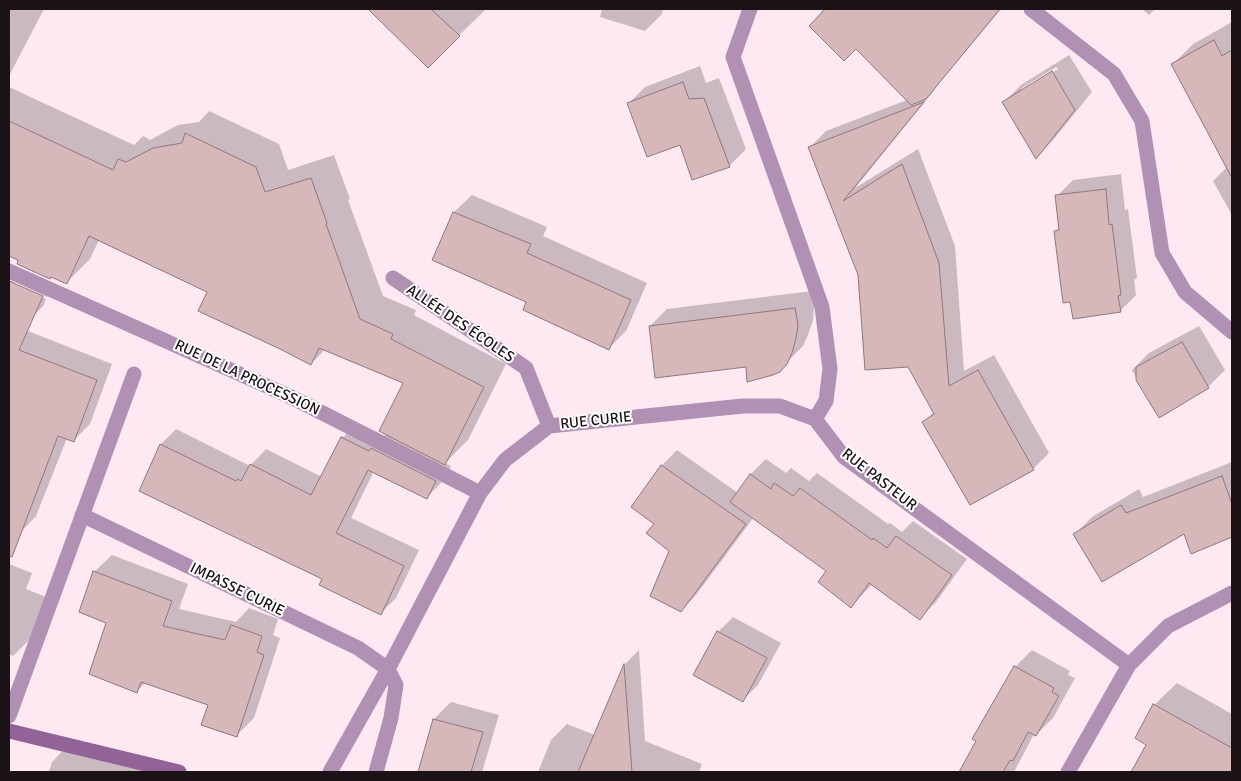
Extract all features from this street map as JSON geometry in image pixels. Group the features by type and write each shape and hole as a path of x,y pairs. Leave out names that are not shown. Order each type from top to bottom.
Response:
{"street":[{"path":"750,9 733,57 822,307 830,369 826,401 815,418"},
{"path":"1031,9 1114,74 1142,121 1162,252 1184,292 1232,332"},
{"name":"RUE DE LA PROCESSION","path":"9,271 289,396 480,494"},
{"name":"ALLÉE DES ÉCOLES","path":"393,278 526,368 549,426"},
{"path":"9,716 134,374"},
{"name":"RUE CURIE","path":"330,772 388,669 480,494 505,460 549,426 743,406 780,406 815,418"},
{"name":"RUE PASTEUR","path":"815,418 844,457 1130,664"},
{"name":"IMPASSE CURIE","path":"82,516 358,648 388,669"},
{"path":"1068,772 1130,664 1168,626 1232,593"},
{"path":"376,772 391,718 396,685 388,669"},
{"path":"9,731 180,772"}],"building":[{"path":"368,9 431,9 460,36 428,68"},
{"path":"825,9 1000,9 926,99 911,105 856,49 844,61 809,26"},
{"path":"1214,40 1222,56 1232,50 1232,178 1171,64"},
{"path":"1052,71 1075,110 1036,159 1002,102"},
{"path":"683,82 689,99 704,98 730,167 692,180 680,145 647,157 627,103"},
{"path":"924,102 843,201 902,164 939,263 949,386 978,370 1034,470 970,505 922,422 934,414 908,367 865,370 858,275 808,147"},
{"path":"9,121 113,170 118,159 126,162 153,148 182,143 185,133 256,167 265,192 311,178 360,319 393,334 391,339 484,387 445,465 379,431 403,383 319,348 311,365 198,311 207,292 89,236 67,284 51,277 50,279 17,264 18,260 9,256"},
{"path":"1106,189 1109,225 1112,224 1121,295 1118,296 1121,312 1073,319 1070,302 1063,303 1054,231 1059,230 1055,195"},
{"path":"453,212 531,244 527,253 631,300 609,350 523,310 526,302 432,260"},
{"path":"9,281 43,296 19,350 97,380 74,442 58,436 12,557 9,556"},
{"path":"795,308 798,325 796,338 787,364 780,372 747,382 746,367 655,378 649,326"},
{"path":"1182,342 1209,388 1159,418 1136,380 1136,367"},
{"path":"341,437 369,451 371,448 436,481 427,499 368,470 336,533 404,566 381,615 319,585 322,579 139,491 160,444 236,481 238,479 241,481 250,464 311,495"},
{"path":"661,465 746,524 681,612 650,596 669,551 646,533 654,524 631,507"},
{"path":"750,474 771,489 774,483 793,496 800,488 872,540 873,538 887,548 896,536 952,575 920,620 869,583 851,608 818,582 826,571 730,502"},
{"path":"1222,476 1232,504 1232,537 1191,554 1184,534 1102,582 1073,534 1121,505 1126,513"},
{"path":"93,571 172,601 163,626 225,640 231,625 262,636 257,652 264,655 237,737 201,725 208,705 141,682 137,693 89,674 106,623 79,612"},
{"path":"717,631 767,658 743,702 693,675"},
{"path":"624,664 632,772 578,772"},
{"path":"1014,666 1054,688 1052,692 1059,696 1036,736 1028,732 1013,761 1010,760 1003,772 959,772 976,741 972,739"},
{"path":"1153,704 1232,748 1232,772 1131,772 1146,745 1135,738"},
{"path":"433,719 483,732 471,772 418,772"}]}
